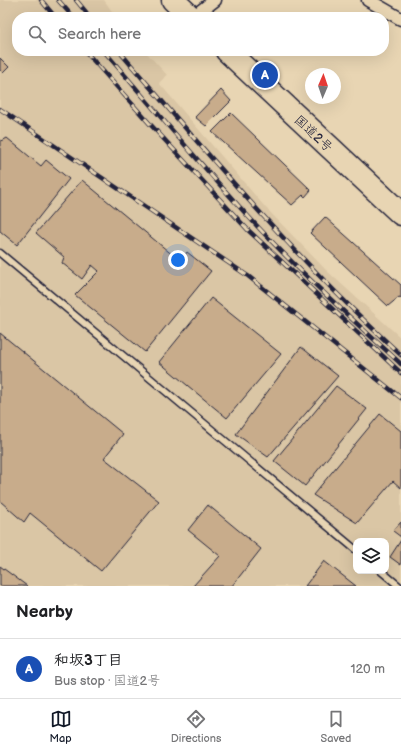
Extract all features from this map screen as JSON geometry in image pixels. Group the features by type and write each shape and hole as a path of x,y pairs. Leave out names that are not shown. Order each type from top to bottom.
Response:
{"highway":[{"path":"173,0 186,12"},
{"name":"国道2号","path":"232,56 401,214"}],"street":[{"path":"199,12 215,0"},
{"path":"373,1 401,19"}],"lane":[{"path":"0,253 353,547"},
{"path":"385,574 399,586"}],"shaded area":[{"path":"0,0 104,0 112,12 12,12 12,56 150,56 167,75 159,83 265,207 327,271 401,338 401,586 0,586"}],"building":[{"path":"0,58 9,67 3,73 0,70"},
{"path":"221,90 231,101 206,126 195,117"},
{"path":"231,113 311,190 305,197 303,195 292,205 212,132"},
{"path":"7,138 41,166 46,160 69,179 17,245 0,231 0,139 2,141"},
{"path":"82,180 180,261 187,252 211,271 145,352 75,295 99,271 92,265 82,279 62,263 64,257 36,233"},
{"path":"325,217 401,285 401,298 399,297 388,306 310,233"},
{"path":"211,298 281,354 227,418 159,362"},
{"path":"0,333 123,434 104,458 159,501 101,571 30,513 24,522 0,501"},
{"path":"301,347 338,376 268,457 236,434"},
{"path":"336,386 367,409 305,486 274,461"},
{"path":"380,414 401,431 401,488 393,481 357,523 313,495"},
{"path":"208,505 261,549 232,586 193,586 220,556 188,530"},
{"path":"401,522 401,537 393,531"},
{"path":"401,540 401,565 390,557"},
{"path":"324,561 356,586 305,586"},
{"path":"0,566 27,586 0,586"}],"railway":[{"path":"41,0 51,12"},
{"path":"58,0 69,12"},
{"path":"76,0 86,12"},
{"path":"89,56 248,230 401,373"},
{"path":"108,56 199,162 275,245 310,280 401,364"},
{"path":"123,56 221,169 291,246 363,320 401,355"},
{"path":"0,109 248,276 401,398"}],"place":[{"name":"和坂3丁目","path":"265,75"}]}
